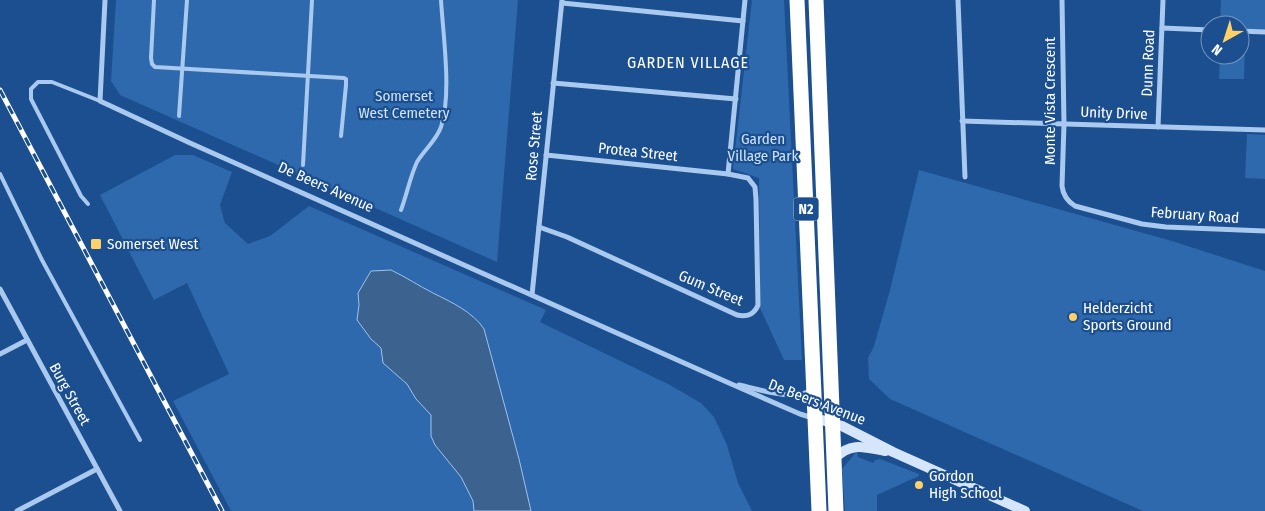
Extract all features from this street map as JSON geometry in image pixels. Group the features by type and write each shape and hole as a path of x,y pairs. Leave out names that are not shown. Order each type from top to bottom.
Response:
{"highway":[{"name":"N2","path":"797,0 818,511"},
{"name":"N2","path":"816,0 836,511"}],"street":[{"path":"100,101 105,0"},
{"path":"728,174 745,0"},
{"path":"958,0 964,177"},
{"name":"Monte Vista Crescent","path":"1062,0 1064,124 1062,186 1067,200"},
{"name":"Dunn Road","path":"1158,127 1163,0"},
{"path":"562,2 743,21"},
{"name":"Rose Street","path":"532,295 562,2"},
{"path":"1162,28 1200,30"},
{"path":"1250,31 1265,32"},
{"path":"553,82 736,99"},
{"name":"De Beers Avenue","path":"100,101 190,143 729,383 800,414 833,424 870,439 893,452 1025,511"},
{"name":"Unity Drive","path":"962,121 1265,130"},
{"name":"Protea Street","path":"546,155 728,174"},
{"name":"Gum Street","path":"539,227 567,237 729,312 744,316 749,315 753,313 758,305 759,292 755,188 753,182 748,178 728,174"},
{"name":"February Road","path":"1067,200 1075,206 1142,224 1166,227 1265,231"},
{"name":"Burg Street","path":"0,289 120,511"},
{"path":"0,354 27,340"},
{"name":"De Beers Avenue","path":"729,383 790,396 804,394 814,388"},
{"name":"De Beers Avenue","path":"835,458 842,451 851,447 893,452"},
{"path":"18,511 97,470"}],"lane":[{"path":"154,0 152,64 158,68 183,70 342,77 346,79 341,136"},
{"path":"179,116 187,0"},
{"path":"303,165 312,0"},
{"path":"402,210 417,164 439,132 444,115 445,59 441,0"},
{"name":"De Beers Avenue","path":"88,204 76,187 31,99 30,93 38,82 52,82 100,101"},
{"path":"0,174 42,260 140,440"}],"green space":[{"name":"Somerset West Cemetery","path":"116,0 518,0 497,262 120,95 111,81"},
{"name":"Garden Village Park","path":"752,0 784,0 802,360 784,360 760,308 759,178 733,169"},
{"path":"1221,0 1265,0 1265,30 1250,29 1250,15 1220,15"},
{"path":"1220,65 1244,65 1244,79 1219,79"},
{"path":"1247,134 1265,135 1265,179 1245,178"},
{"path":"175,155 193,155 232,172 220,205 225,223 248,244 270,236 309,206 546,310 540,322 670,385 701,403 714,417 727,445 738,483 752,511 231,511 173,401 229,374 187,283 154,300 100,195"},
{"name":"Helderzicht Sports Ground","path":"919,170 1172,241 1265,271 1265,511 1143,511 890,399 869,379 868,358 874,346 890,290"},
{"path":"857,451 858,457 873,463 875,460 880,459 919,474 919,476 877,495 877,511 845,511 842,469"}],"shaded area":[{"path":"391,270 461,308 474,317 484,329 531,511 474,511 473,501 461,477 435,445 431,436 431,415 416,399 407,384 383,363 381,348 371,339 357,320 358,293 371,271"}],"railway":[{"path":"0,90 222,511"}],"place":[{"name":"Somerset West","path":"96,244"},
{"name":"Helderzicht Sports Ground","path":"1073,317"},
{"name":"Gordon High School","path":"919,485"}],"district":[{"name":"GARDEN VILLAGE","path":"688,62"}]}
